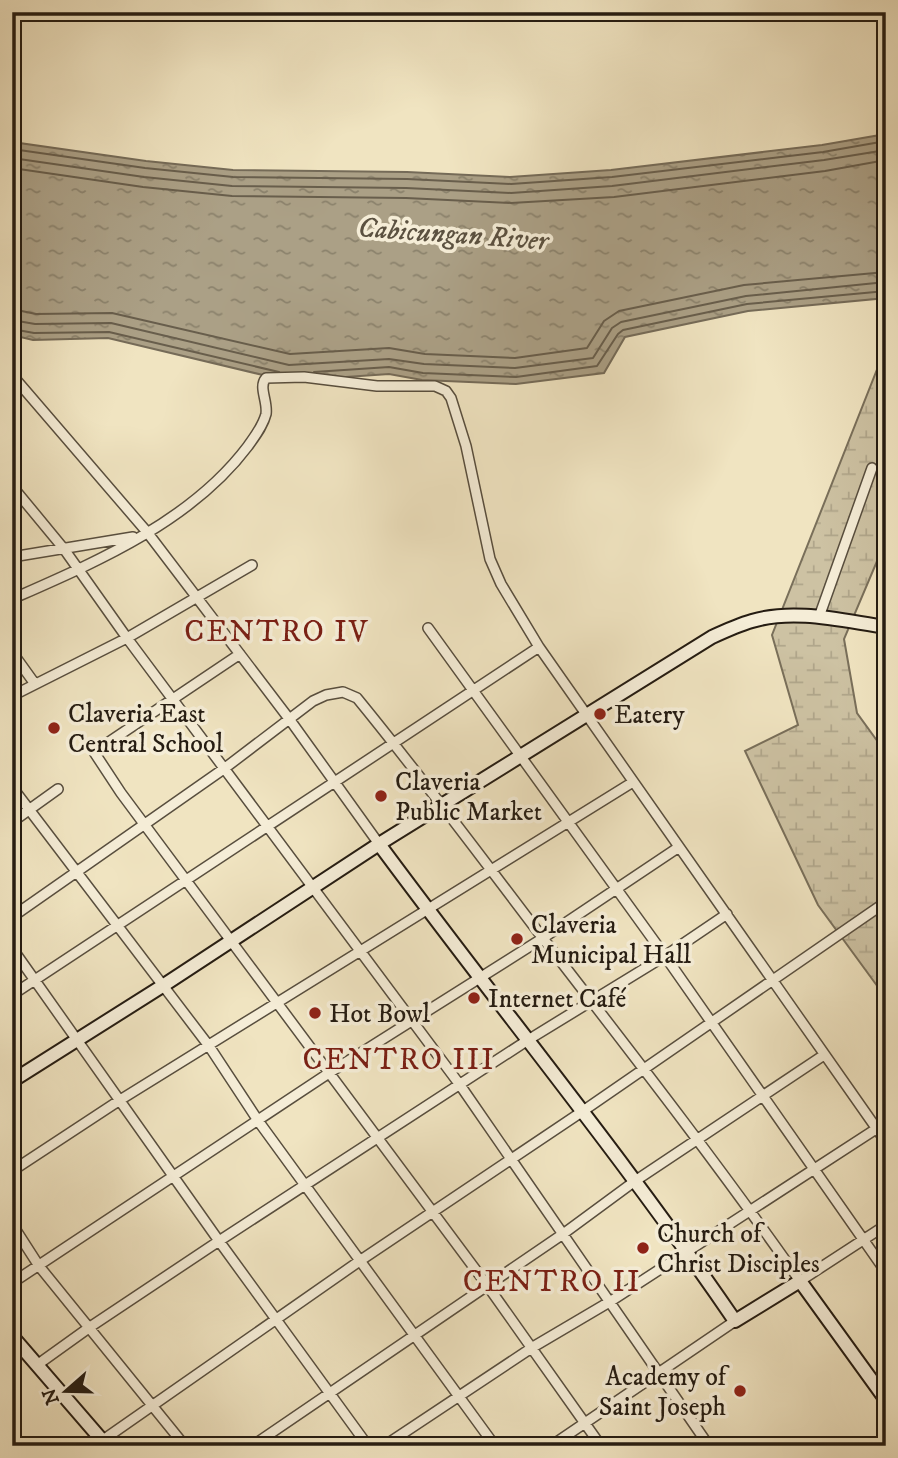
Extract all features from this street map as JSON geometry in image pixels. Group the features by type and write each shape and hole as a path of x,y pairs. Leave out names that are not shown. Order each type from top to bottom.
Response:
{"street":[{"path":"12,375 144,533 240,654 427,909 635,1181 735,1321"},
{"path":"12,599 78,570 144,533 188,505 216,482 258,431 265,415 262,386 266,378 304,377 377,386 442,387 451,398 466,446 485,542 494,571 539,647 586,716 886,1142"},
{"path":"819,617 873,468"},
{"path":"12,486 64,549 360,953 413,1019 611,1301 706,1445"},
{"path":"12,557 144,533"},
{"path":"12,696 127,638 252,565"},
{"path":"12,1081 379,844 712,637 754,620 780,616 819,617 886,627"},
{"path":"428,628 665,956 886,1272"},
{"path":"12,995 539,647"},
{"path":"12,652 36,684"},
{"path":"240,654 94,752 121,793 533,1347 601,1446"},
{"path":"12,917 225,768 320,697 346,692 358,698 697,1139 886,1400"},
{"path":"12,1171 120,1100 633,782"},
{"path":"12,787 78,870 209,1046 259,1122 495,1446"},
{"path":"12,822 58,789"},
{"path":"12,1283 259,1122 329,1073 543,938 679,847"},
{"path":"12,1336 105,1443 153,1405 361,1260 886,902"},
{"path":"37,1365 219,1241 727,914"},
{"path":"12,948 368,1446"},
{"path":"252,1446 563,1234 635,1181 824,1055"},
{"path":"384,1446 533,1347 611,1301 876,1129"},
{"path":"12,1224 39,1266 185,1446"},
{"path":"551,1446 735,1321 886,1226"}],"green space":[{"path":"878,367 886,367 886,540 844,639 857,713 886,753 886,998 818,905 745,751 798,725 772,635"}],"water":[{"name":"Cabicungan River","path":"886,134 886,298 748,311 625,337 604,373 516,384 422,380 389,374 288,381 108,338 33,340 12,335 12,142 233,170 407,172 510,177 611,170 822,145"}],"place":[{"name":"Eatery","path":"600,714"},
{"name":"Claveria East Central School","path":"54,728"},
{"name":"Claveria Public Market","path":"381,796"},
{"name":"Claveria Municipal Hall","path":"517,939"},
{"name":"Internet Café","path":"474,998"},
{"name":"Hot Bowl","path":"315,1013"},
{"name":"Church of Christ Disciples","path":"643,1248"},
{"name":"Academy of Saint Joseph","path":"740,1391"}],"district":[{"name":"CENTRO IV","path":"277,631"},
{"name":"CENTRO III","path":"399,1059"},
{"name":"CENTRO II","path":"552,1281"}]}
